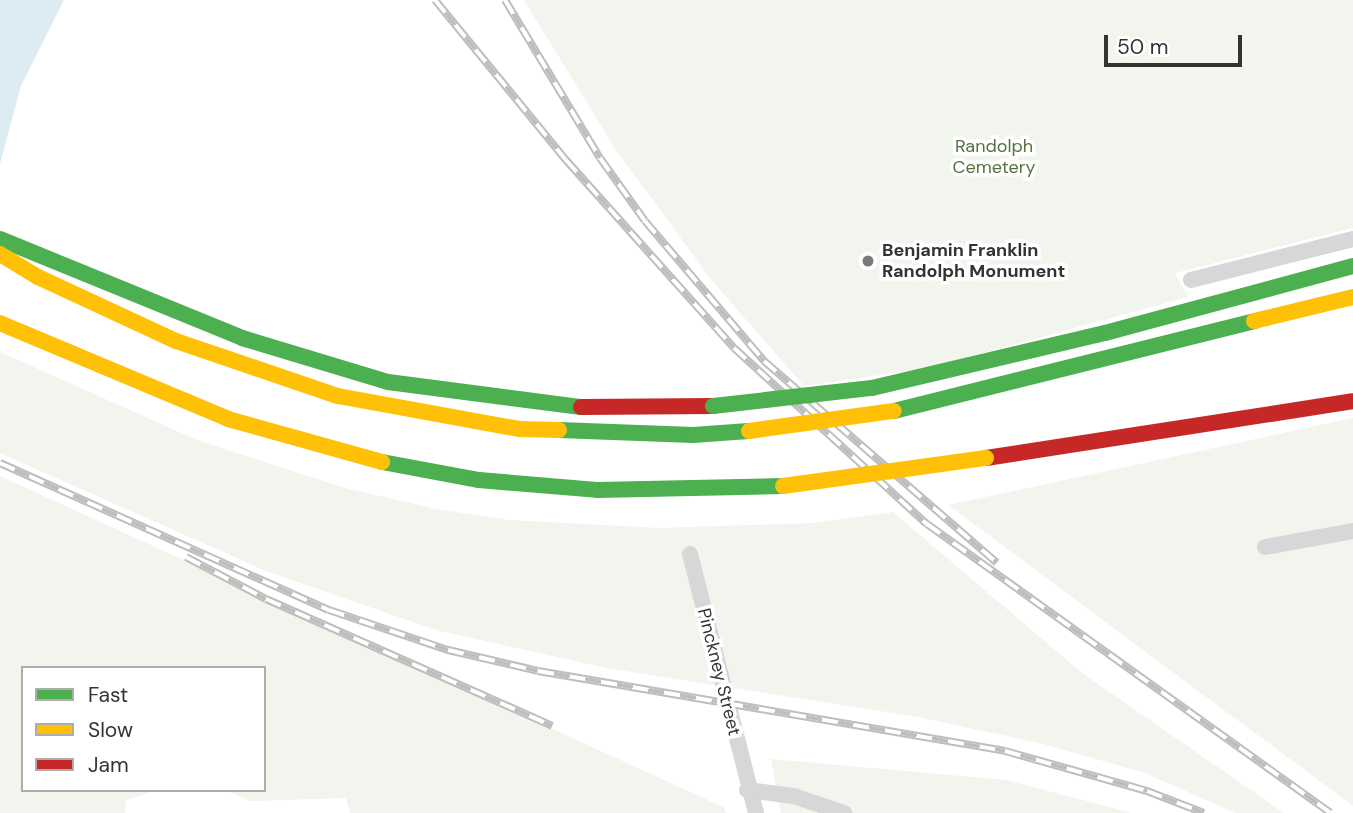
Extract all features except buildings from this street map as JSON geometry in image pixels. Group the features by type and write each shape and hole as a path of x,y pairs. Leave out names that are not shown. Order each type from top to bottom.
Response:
{"highway":[{"path":"0,239 242,338 388,382 571,407 713,406 872,388 1105,333 1353,266"},
{"path":"0,254 38,277 239,365 289,383 398,409 519,429 573,432 748,431 894,411 1353,297"},
{"path":"0,323 228,419 319,448 426,472 597,490 783,486 986,458 1268,411 1353,393"},
{"path":"1268,411 1353,401"}],"street":[{"path":"1191,280 1353,239"},
{"path":"1265,547 1353,531"},
{"name":"Pinckney Street","path":"690,554 747,790 756,813"},
{"path":"747,790 794,796 844,813"}],"green space":[{"name":"Randolph Cemetery","path":"524,0 1353,0 1353,228 1175,273 1188,297 928,368 804,386 713,282 616,150"},
{"path":"0,352 197,440 345,488 436,509 509,520 660,528 813,523 893,512 1082,673 1284,813 1236,813 1142,772 1043,744 918,717 606,668 436,630 266,571 0,453"},
{"path":"1353,418 1353,806 948,505"},
{"path":"0,476 723,807 727,813 350,813 346,798 251,801 230,792 266,792 266,666 21,666 21,792 152,792 126,800 125,813 0,813"},
{"path":"771,759 1006,780 1132,813 781,813"}],"shaded area":[{"path":"0,0 64,0 21,86 0,164"}],"railway":[{"path":"435,0 566,160 734,348 927,524 1330,813"},
{"path":"505,0 600,158 645,221 764,361 997,563"},
{"path":"0,463 329,610 448,650 538,671 1005,751 1147,791 1204,813"},
{"path":"186,557 266,599 552,726"}],"traffic: fast":[{"path":"0,239 242,338 388,382 581,407"},
{"path":"872,388 1105,333 1353,266"},
{"path":"894,411 1254,321"},
{"path":"713,406 872,388"},
{"path":"559,430 693,435 749,431"},
{"path":"382,462 479,480 597,490 783,486"}],"traffic: slow":[{"path":"0,254 38,277 176,341 338,396 519,429 559,430"},
{"path":"1254,321 1353,297"},
{"path":"0,323 228,419 382,462"},
{"path":"749,431 894,411"},
{"path":"783,486 986,458"}],"traffic: jam":[{"path":"986,458 1353,401"},
{"path":"581,407 713,406"}],"place":[{"name":"Benjamin Franklin Randolph Monument","path":"868,261"}]}
